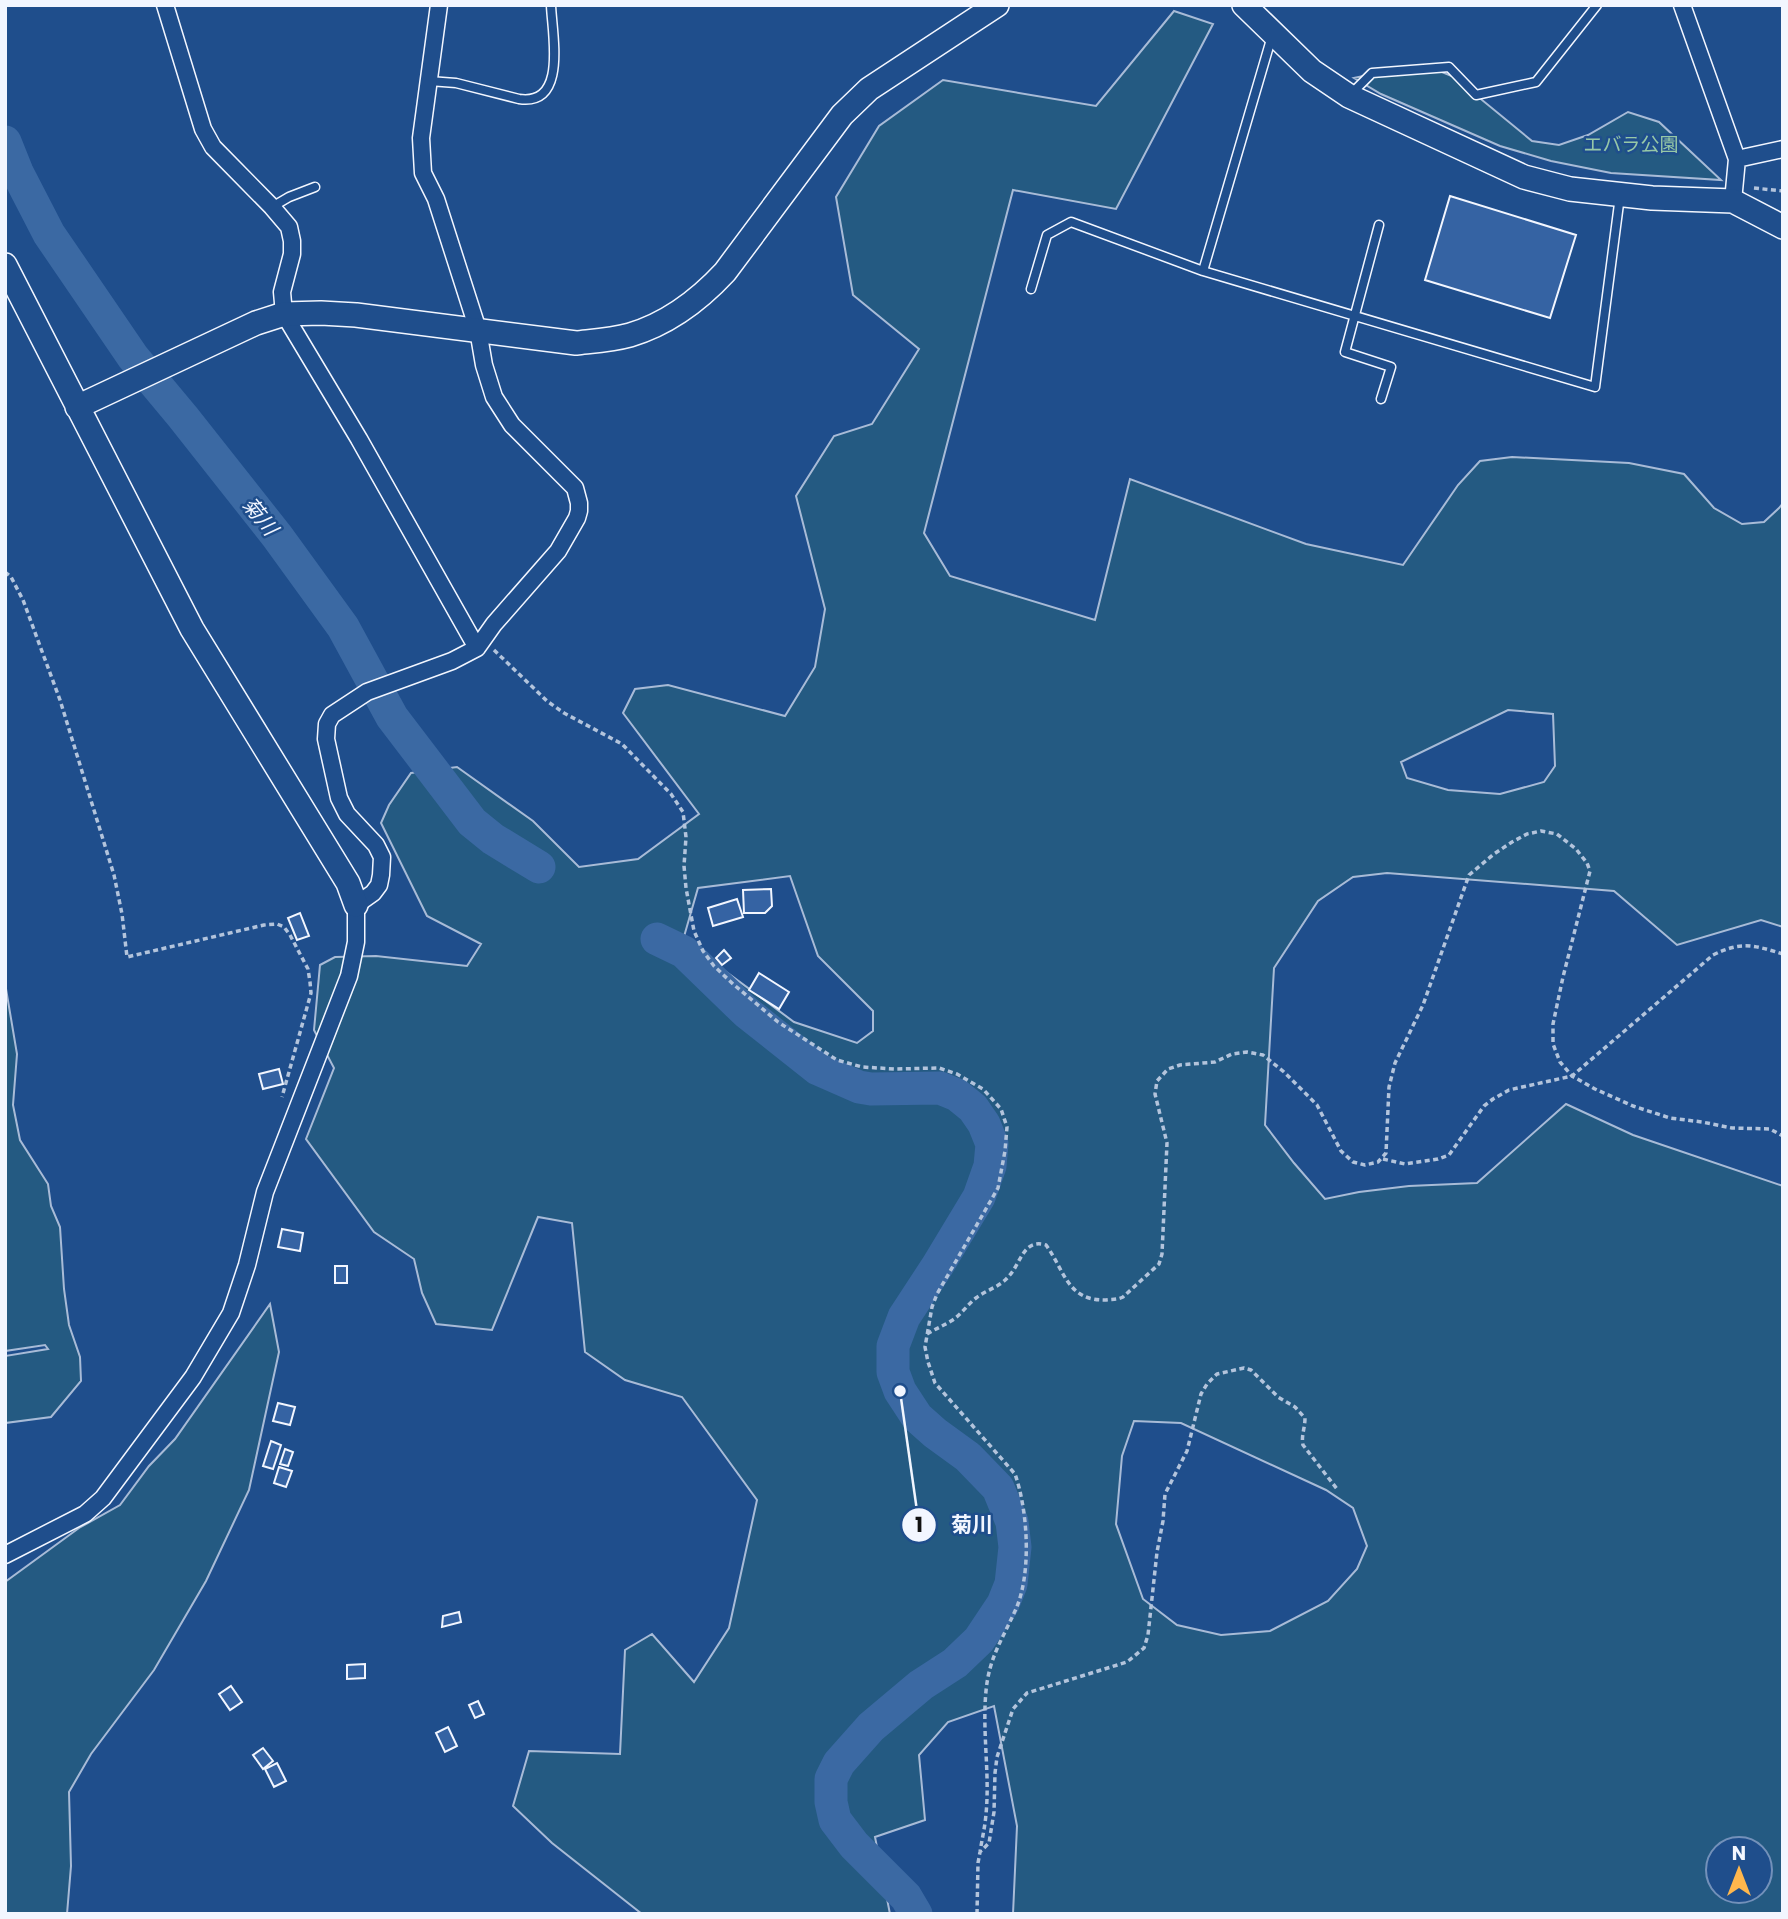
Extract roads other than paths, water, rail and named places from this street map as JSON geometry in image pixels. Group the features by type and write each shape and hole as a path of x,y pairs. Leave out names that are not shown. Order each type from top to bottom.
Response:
{"street":[{"path":"165,5 203,129 213,148 272,206 289,227 292,254 282,292 284,314 480,644"},
{"path":"356,905 379,885 382,857 376,845 347,814 339,798 326,739 327,724 332,715 367,692 452,660 480,644 558,551 577,518 579,503 575,488 512,425 495,397 484,365 478,330 436,199 423,173 421,138 439,5"},
{"path":"76,407 256,323 284,314 356,315 576,343 605,341 630,335 673,315 710,288 725,272 842,116 869,89 997,5"},
{"path":"1244,5 1312,71 1349,96 1524,177 1570,189 1620,195 1733,201 1783,227"},
{"path":"1682,5 1737,159 1733,201"},
{"path":"1737,159 1783,149"},
{"path":"5,265 192,629 348,883 356,905 356,943 348,976 265,1192 247,1265 231,1313 193,1377 103,1498 85,1514 5,1556"}],"lane":[{"path":"429,81 456,83 530,101 537,99 547,91 552,80 554,55 551,5"},
{"path":"1349,96 1372,73 1450,67 1476,95 1536,82 1597,5"},
{"path":"1203,271 1273,34"},
{"path":"272,206 315,187"},
{"path":"1031,289 1047,235 1071,222 1203,271 1595,387 1620,195"},
{"path":"1379,225 1345,352 1391,367 1381,399"}],"waterway":[{"name":"菊川","path":"5,142 17,172 49,234 133,357 277,536 343,627 392,717 472,822 493,839 539,867"},
{"name":"菊川","path":"657,939 684,952 746,1012 818,1069 859,1087 940,1088 957,1095 973,1108 984,1124 992,1144 990,1166 979,1197 904,1317 893,1346 893,1372 900,1391 917,1417 968,1457 998,1488 1012,1522 1015,1547 1011,1584 1003,1604 979,1640 955,1663 921,1685 871,1727 839,1763 831,1779 831,1802 835,1820 854,1845 906,1897 916,1914"}],"place":[{"name":"菊川","path":"900,1391"}],"park label":[{"name":"エバラ公園","path":"1631,144"}]}
